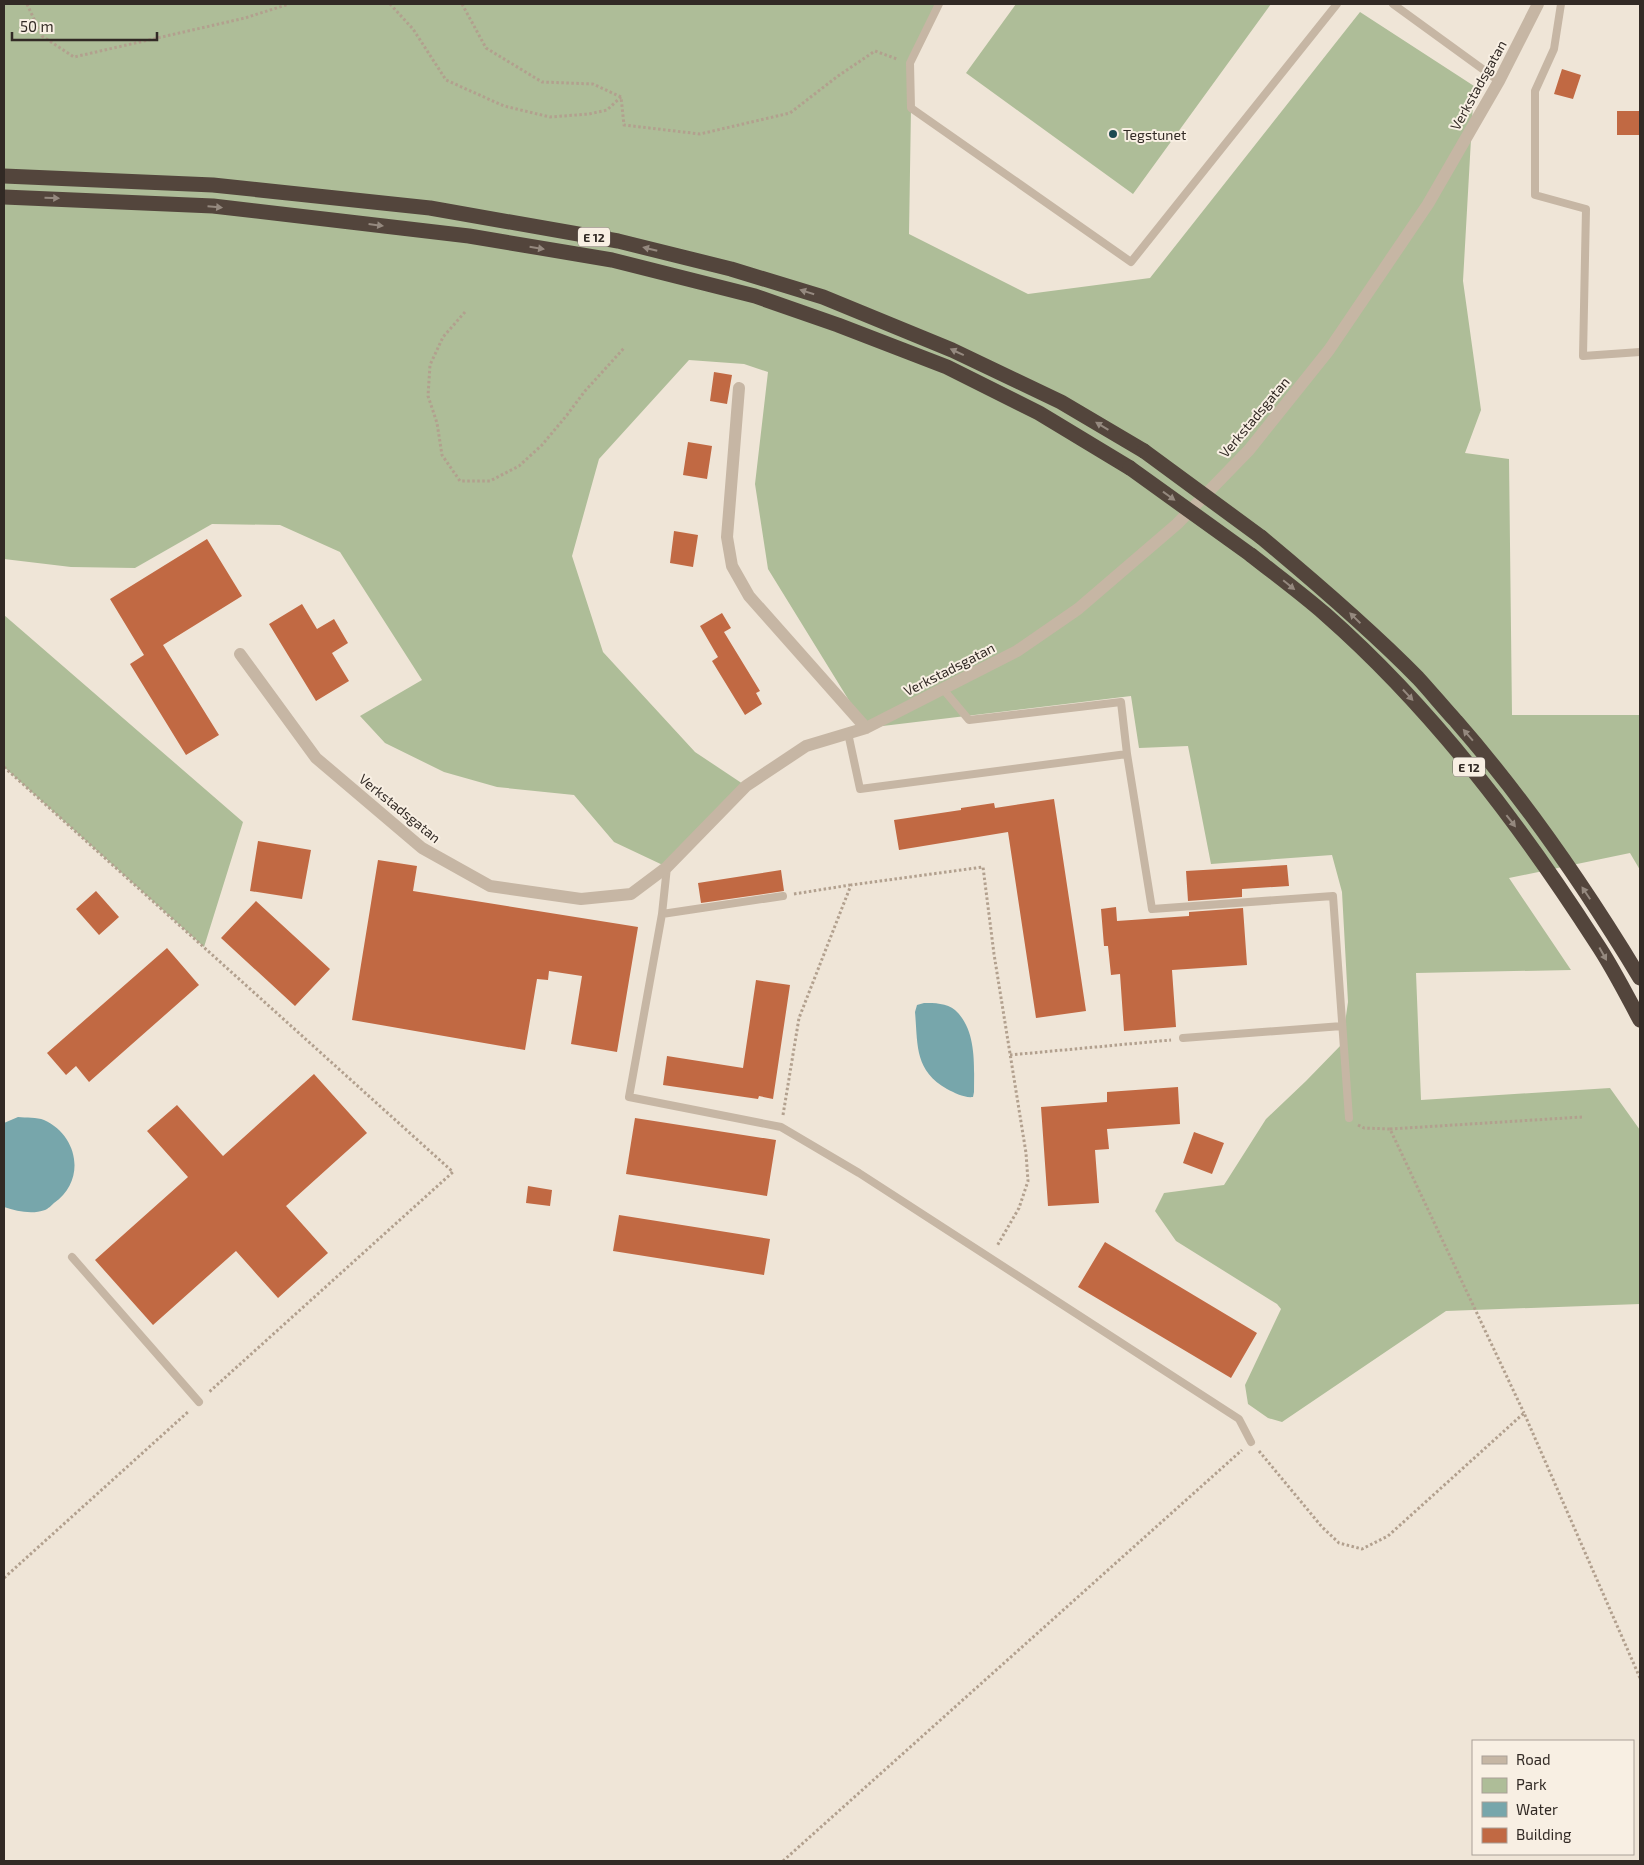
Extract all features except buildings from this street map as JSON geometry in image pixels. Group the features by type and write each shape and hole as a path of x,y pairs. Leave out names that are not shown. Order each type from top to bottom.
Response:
{"highway":[{"name":"E 12","path":"4,176 214,185 430,208 618,241 732,269 823,296 952,350 1061,402 1144,451 1261,537 1332,596 1419,679 1487,757 1535,817 1606,923 1640,978"},
{"name":"E 12","path":"4,197 213,206 469,236 612,260 755,296 838,325 947,367 1039,413 1130,468 1251,555 1325,614 1394,681 1444,735 1522,834 1598,945 1640,1020"}],"street":[{"name":"Verkstadsgatan","path":"240,654 316,758 422,848 490,886 582,899 631,894 667,867 746,786 806,746 866,728 944,690 1016,651 1078,609 1177,524 1249,450 1329,350 1428,204 1499,81 1538,4"},
{"path":"739,388 728,537 732,566 749,596 866,728"}],"lane":[{"path":"939,4 910,63 911,108 1131,262 1337,4"},
{"path":"1393,4 1499,81"},
{"path":"1560,4 1554,49 1535,91 1535,195 1586,209 1583,356 1640,352"},
{"path":"944,690 970,720 1121,702 1127,754 1152,909 1333,896 1349,1118"},
{"path":"848,733 860,789 1127,754"},
{"path":"667,867 662,914 629,1097 781,1127 859,1173 1239,1419 1251,1442"},
{"path":"662,914 783,896"},
{"path":"1183,1038 1342,1026"},
{"path":"72,1257 199,1402"}],"path":[{"path":"27,4 42,36 74,57 245,18 289,4"},
{"path":"390,4 412,28 446,80 504,106 550,117 589,114 607,110 620,97"},
{"path":"462,4 486,48 542,82 594,84 620,97"},
{"path":"620,97 624,125 700,134 790,113 838,76 875,51 910,63"},
{"path":"465,312 443,337 430,366 428,396 436,423 442,455 460,481 490,481 519,466 542,445 567,416 585,390 625,347"},
{"path":"4,768 453,1172 4,1578"},
{"path":"783,896 983,867 994,954 1026,1153 1028,1181 1019,1208 990,1258"},
{"path":"781,1127 799,1018 851,885"},
{"path":"1010,1055 1183,1038"},
{"path":"1349,1118 1364,1128 1390,1129 1582,1117"},
{"path":"1390,1129 1524,1413 1640,1678"},
{"path":"783,1861 1251,1442 1322,1527 1339,1543 1362,1548 1388,1536 1524,1413"}],"green space":[{"path":"4,4 939,4 910,63 909,234 1028,294 1150,278 1360,12 1474,86 1463,281 1481,410 1465,453 1509,459 1512,715 1640,715 1640,870 1630,853 1509,878 1571,970 1416,973 1421,1100 1610,1088 1640,1130 1640,1304 1446,1311 1282,1422 1268,1418 1248,1404 1245,1385 1281,1309 1277,1304 1176,1241 1155,1211 1164,1193 1224,1185 1266,1119 1342,1044 1348,1002 1342,892 1332,855 1211,864 1188,746 1139,748 1131,696 866,728 768,569 755,484 768,372 744,364 689,360 599,459 572,556 603,652 695,752 746,786 667,867 614,842 574,795 497,787 444,772 385,743 360,716 422,680 340,552 280,525 212,524 135,568 71,567 4,559"},
{"name":"Tegstunet","path":"1016,4 1271,4 1133,194 966,73"},
{"path":"4,615 243,822 204,947 4,767"}],"water":[{"path":"924,1003 940,1004 952,1008 962,1018 967,1027 971,1038 974,1059 973,1097 956,1094 936,1082 923,1065 918,1046 915,1012 917,1005"},
{"path":"18,1117 44,1120 56,1127 71,1147 74,1171 71,1183 64,1194 45,1210 24,1212 4,1207 4,1123"}],"place":[{"name":"Tegstunet","path":"1113,134"}]}
